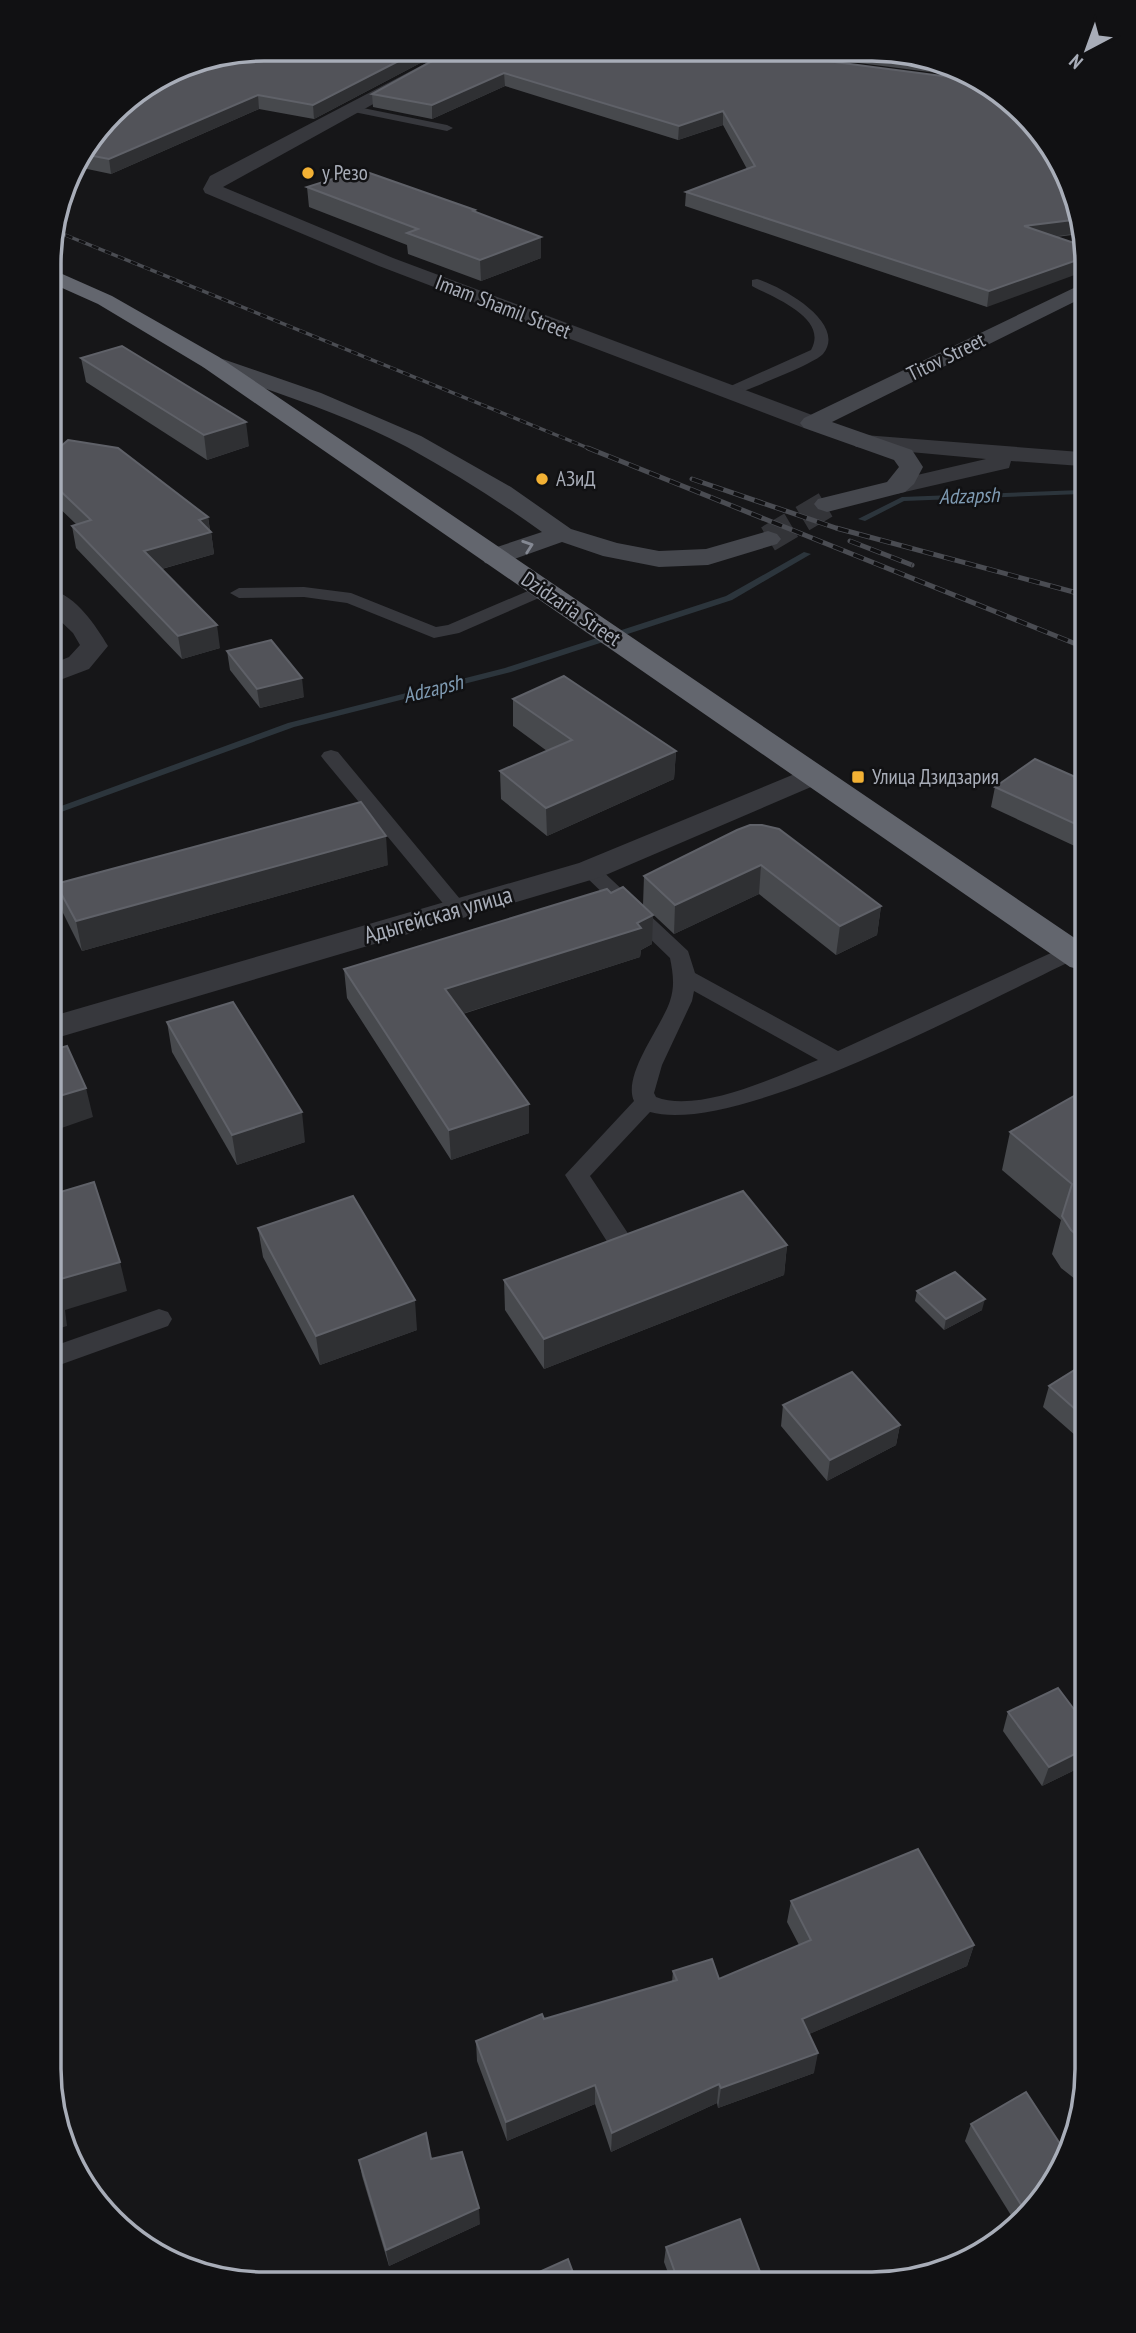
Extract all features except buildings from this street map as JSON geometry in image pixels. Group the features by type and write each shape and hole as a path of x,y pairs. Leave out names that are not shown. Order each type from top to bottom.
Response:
{"highway":[{"name":"Dzidzaria Street","path":"62,280 105,300 211,362 1075,953"}],"street":[{"name":"Imam Shamil Street","path":"441,62 217,180 212,189 386,262 864,442 1075,458"},
{"name":"Titov Street","path":"812,423 1075,293"},
{"path":"211,362 313,398 413,440 502,492 562,534 612,550 659,559 708,557 768,539"},
{"path":"864,442 903,455 911,467 905,479 896,487"},
{"path":"827,504 1040,454"},
{"path":"494,557 562,534"},
{"path":"62,607 84,629 94,646 79,663 62,670"},
{"name":"Адыгейская улица","path":"62,1025 590,870 814,775"}],"lane":[{"path":"353,108 447,128"},
{"path":"729,392 816,353 823,345 825,335 817,319 757,283"},
{"path":"239,593 304,593 351,598 434,633 453,629 542,590"},
{"path":"331,756 458,909"},
{"path":"590,870 680,956 685,977 681,1001 650,1065 642,1093 646,1102 663,1108 687,1108 737,1098 836,1060 1075,956"},
{"path":"685,977 836,1060"},
{"path":"622,1244 577,1175 646,1102"},
{"path":"61,1354 159,1319"}],"waterway":[{"name":"Adzapsh","path":"862,519 902,499 1075,492"},
{"name":"Adzapsh","path":"62,809 291,725 508,670 729,598 807,554"}],"tunnel":[{"path":"768,539 827,504"}],"railway":[{"path":"64,234 593,450"},
{"path":"588,448 1075,644"},
{"path":"692,479 836,528 1075,592"},
{"path":"850,541 912,565"}],"place":[{"name":"у Резо","path":"308,173"},
{"name":"АЗиД","path":"542,479"},
{"name":"Улица Дзидзария","path":"858,777"}]}
